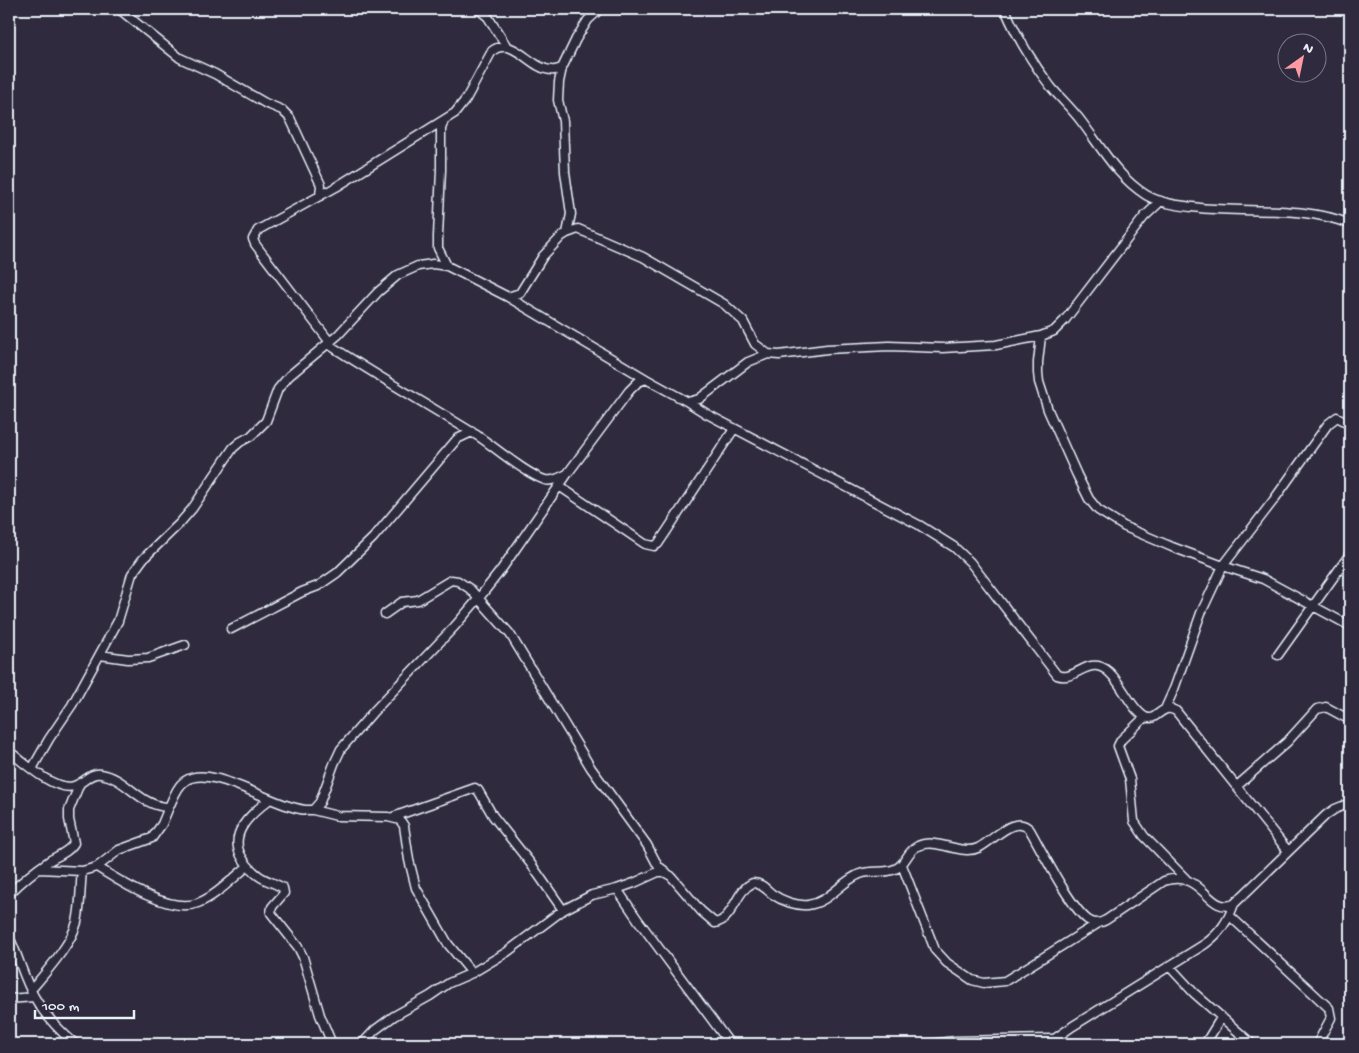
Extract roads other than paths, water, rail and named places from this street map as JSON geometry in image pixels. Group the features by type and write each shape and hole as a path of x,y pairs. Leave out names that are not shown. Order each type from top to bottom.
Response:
{"street":[{"path":"119,9 180,58 215,74 286,113 321,185 320,196"},
{"path":"478,9 488,17 507,47 540,67 549,70 562,68"},
{"path":"600,9 588,20 576,39 562,68 559,82 558,100 563,121 565,172 571,214 578,229 643,256 724,304 743,321 755,344 768,354"},
{"path":"1005,9 1012,24 1050,86 1080,119 1114,166 1142,192 1161,201 1199,208 1266,210 1324,215 1350,224"},
{"path":"507,47 497,47 492,51 466,99 455,113 320,196 258,230 253,239 255,244 329,342 381,378 472,432 531,473 548,481 557,490 645,544 654,546 658,544 734,429"},
{"path":"428,265 434,258 438,248 441,129 444,120"},
{"path":"688,402 699,399 748,362 768,354 779,355 827,349 889,346 942,348 987,345 1041,336 1054,331 1144,217 1161,201"},
{"path":"567,233 571,214"},
{"path":"508,297 520,293 543,256 567,233 578,229"},
{"path":"438,248 447,266"},
{"path":"32,769 72,705 118,621 132,574 192,509 233,448 251,436 266,421 278,389 289,376 338,336 378,292 398,275 418,266 447,266 508,297 734,429 919,524 954,547 970,562 1057,675 1068,677 1090,666 1100,666 1105,669 1145,717 1150,719 1164,709 1172,708 1180,715 1288,851"},
{"path":"1041,336 1038,362 1039,382 1048,410 1089,499 1098,510 1125,528 1223,566 1263,579 1350,626"},
{"path":"313,810 320,802 341,749 479,598 629,391 638,382 646,379"},
{"path":"1164,709 1184,662 1201,613 1223,566 1273,502 1328,424 1337,418 1350,424"},
{"path":"459,424 461,436"},
{"path":"231,629 302,592 318,586 337,573 373,538 440,457 461,436 472,432"},
{"path":"548,481 555,480 568,473"},
{"path":"1278,655 1350,554"},
{"path":"385,614 402,602 418,600 455,580 463,584 479,598 510,634 591,768 647,845 658,866 668,873 701,911 715,923 724,918 744,887 753,883 758,883 777,898 786,902 807,905 816,903 831,895 858,875 869,872 884,872 902,865 913,848 919,845 932,843 971,850 978,848 1011,827 1022,824 1030,830 1050,866 1080,911 1089,921 1097,924"},
{"path":"100,655 128,659 148,658 185,646"},
{"path":"1237,786 1287,742 1317,709 1326,707 1350,720"},
{"path":"1145,717 1121,740 1118,746 1130,779 1134,820 1144,836 1186,879 1219,905 1228,906 1234,904 1326,815 1350,803"},
{"path":"9,751 32,769 60,786 74,786 93,774 101,774 119,782 148,803 160,807 168,807"},
{"path":"39,869 82,871 98,867 119,850 152,838 162,824 168,807 184,781 194,776 208,776 308,811 313,810 337,816 393,817 475,788 563,910"},
{"path":"9,894 22,881 72,848 74,843 69,810 80,783"},
{"path":"270,799 248,818 236,840 237,848 248,866 258,875 283,888 284,893 272,907 271,913 298,947 303,957 320,1015 332,1044"},
{"path":"393,817 400,820 404,826 416,888 448,944 472,973"},
{"path":"902,865 935,950 947,963 972,980 984,984 1005,981 1106,920 1164,881 1173,878 1186,879"},
{"path":"98,867 126,884 166,902 189,904 205,899 248,866"},
{"path":"9,999 32,993 74,930 80,900 82,871"},
{"path":"362,1044 375,1030 394,1016 449,983 472,973 507,952 563,910 592,895 617,889 658,872 668,873"},
{"path":"617,889 730,1044"},
{"path":"930,1044 955,1040 1050,1042 1170,967 1214,937 1230,916 1234,904"},
{"path":"1230,916 1329,1008 1331,1018 1317,1044"},
{"path":"9,937 18,953 32,993 58,1029 75,1044"},
{"path":"1170,967 1194,993 1252,1044"},
{"path":"1205,1044 1221,1018"}]}
